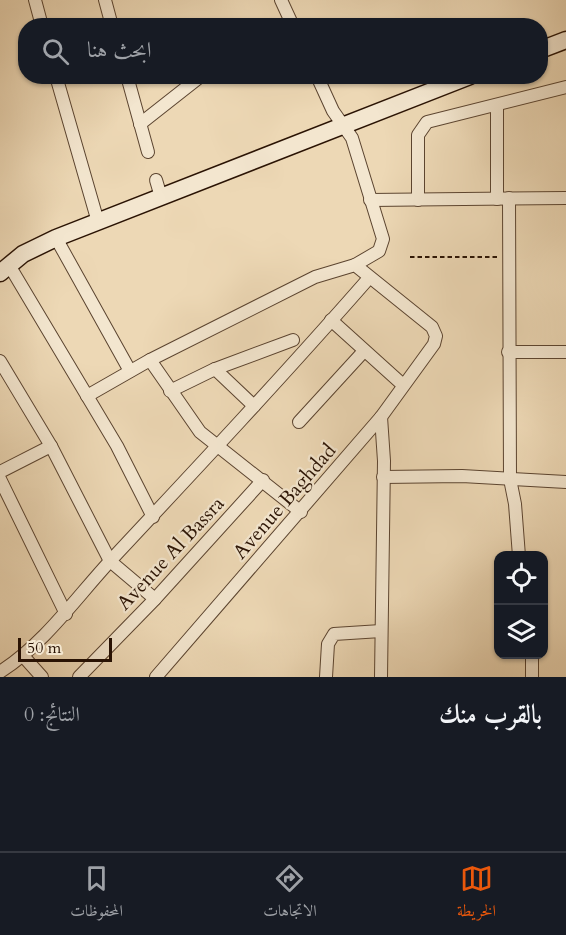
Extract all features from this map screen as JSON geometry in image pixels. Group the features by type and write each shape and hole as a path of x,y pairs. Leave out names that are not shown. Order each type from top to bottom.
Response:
{"main road":[{"path":"548,47 566,40"},
{"path":"4,269 23,254 56,238 449,84"}],"street":[{"path":"34,0 40,18"},
{"path":"105,0 110,18"},
{"path":"281,0 289,18"},
{"path":"58,84 98,222"},
{"path":"129,84 148,152"},
{"path":"140,124 191,84"},
{"path":"87,396 150,360 315,277 355,265 379,251 383,245 352,138 333,111 320,84"},
{"path":"418,200 418,135 422,126 566,87"},
{"path":"497,106 509,257 507,352 510,479 515,504 519,551"},
{"path":"156,180 161,197"},
{"path":"370,200 566,198"},
{"path":"56,238 130,371"},
{"path":"0,672 24,657 66,614 110,561 218,446 369,278 355,265"},
{"path":"4,269 87,396 153,517"},
{"name":"Avenue Baghdad","path":"156,677 381,417 434,344 436,336 432,327 369,278"},
{"path":"331,320 403,386"},
{"path":"170,391 215,369 293,340"},
{"path":"299,422 364,351"},
{"path":"507,352 566,352"},
{"path":"150,360 200,432 301,512"},
{"path":"0,361 51,446 110,561 155,599"},
{"path":"215,369 254,406"},
{"path":"381,417 383,477 381,677"},
{"path":"0,472 51,446"},
{"path":"383,477 414,476 566,482"},
{"path":"0,480 66,614"},
{"name":"Avenue Al Bassra","path":"79,677 155,599 263,480"},
{"path":"327,677 328,644 334,634 381,631"},
{"path":"24,657 42,677"},
{"path":"532,659 532,677"}],"path":[{"path":"410,257 509,257"}]}
